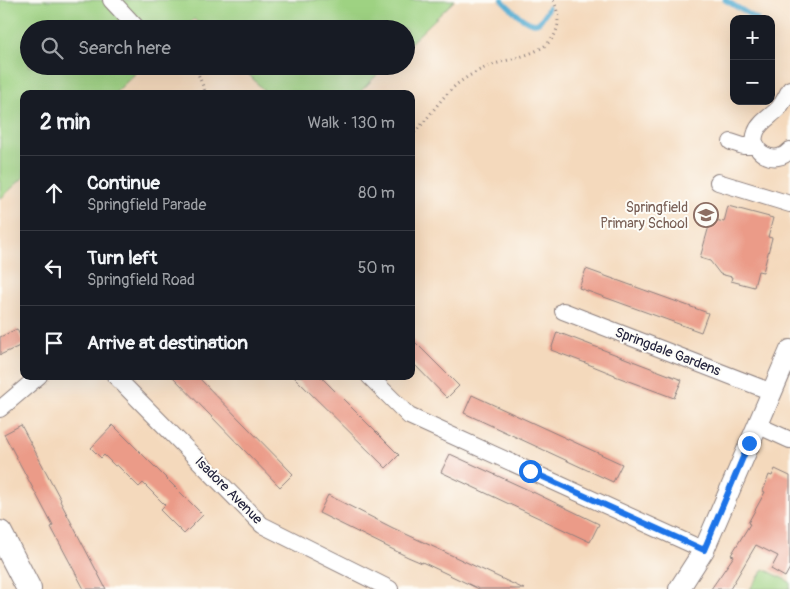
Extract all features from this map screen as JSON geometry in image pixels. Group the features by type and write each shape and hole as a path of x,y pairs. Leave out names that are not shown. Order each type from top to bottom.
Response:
{"highway":[{"path":"0,532 7,562 29,589"}],"main road":[{"path":"679,589 704,550 790,350"}],"street":[{"path":"111,0 130,20"},
{"path":"790,88 780,107 761,124 756,132 755,139 757,146 765,156 781,157 790,150"},
{"path":"731,142 743,146 757,146"},
{"path":"718,182 790,204"},
{"name":"Springdale Gardens","path":"563,311 772,392"},
{"path":"0,409 34,380"},
{"name":"Isadore Avenue","path":"119,380 262,525 388,589"},
{"path":"373,380 409,416 704,550"},
{"path":"757,425 790,440"}],"path":[{"path":"415,132 445,96 460,82 482,69 538,50 550,42 558,22 553,0"},
{"path":"199,75 204,90"}],"green space":[{"path":"0,0 455,0 415,38 415,20 20,20 20,75 134,75 118,90 20,90 20,181 0,199"},
{"path":"249,75 377,75 362,90 263,90"},
{"path":"764,569 790,582 790,589 750,589"}],"building":[{"path":"728,206 773,218 768,237 772,238 763,272 758,271 754,287 731,281 732,277 720,274 710,261 700,258 711,219 724,222"},
{"path":"586,269 708,313 701,332 579,288"},
{"path":"17,329 20,335 20,346 0,355 0,337"},
{"path":"557,332 682,380 674,398 551,350"},
{"path":"415,342 459,386 447,398 415,365"},
{"path":"176,380 201,380 293,474 280,487"},
{"path":"297,380 324,380 399,455 386,468"},
{"path":"472,395 622,464 613,482 464,413"},
{"path":"21,425 106,589 84,589 51,527 53,526 4,434"},
{"path":"113,425 203,515 184,534 160,510 165,505 143,483 139,487 117,465 115,466 104,455 101,458 91,448"},
{"path":"450,454 599,524 590,542 441,472"},
{"path":"775,469 790,476 790,568 785,577 771,569 778,556 756,545 730,589 711,589 734,556 731,555 750,524 748,523 765,492 763,491 769,475 772,476"},
{"path":"328,495 393,528 524,589 479,589 408,557 319,513"}],"waterway":[{"path":"502,0 519,16 535,23 539,22 548,8"},
{"path":"725,0 750,15"}],"place":[{"name":"Springfield Primary School","path":"706,215"}],"route":[{"path":"530,471 704,550 749,443"}]}
